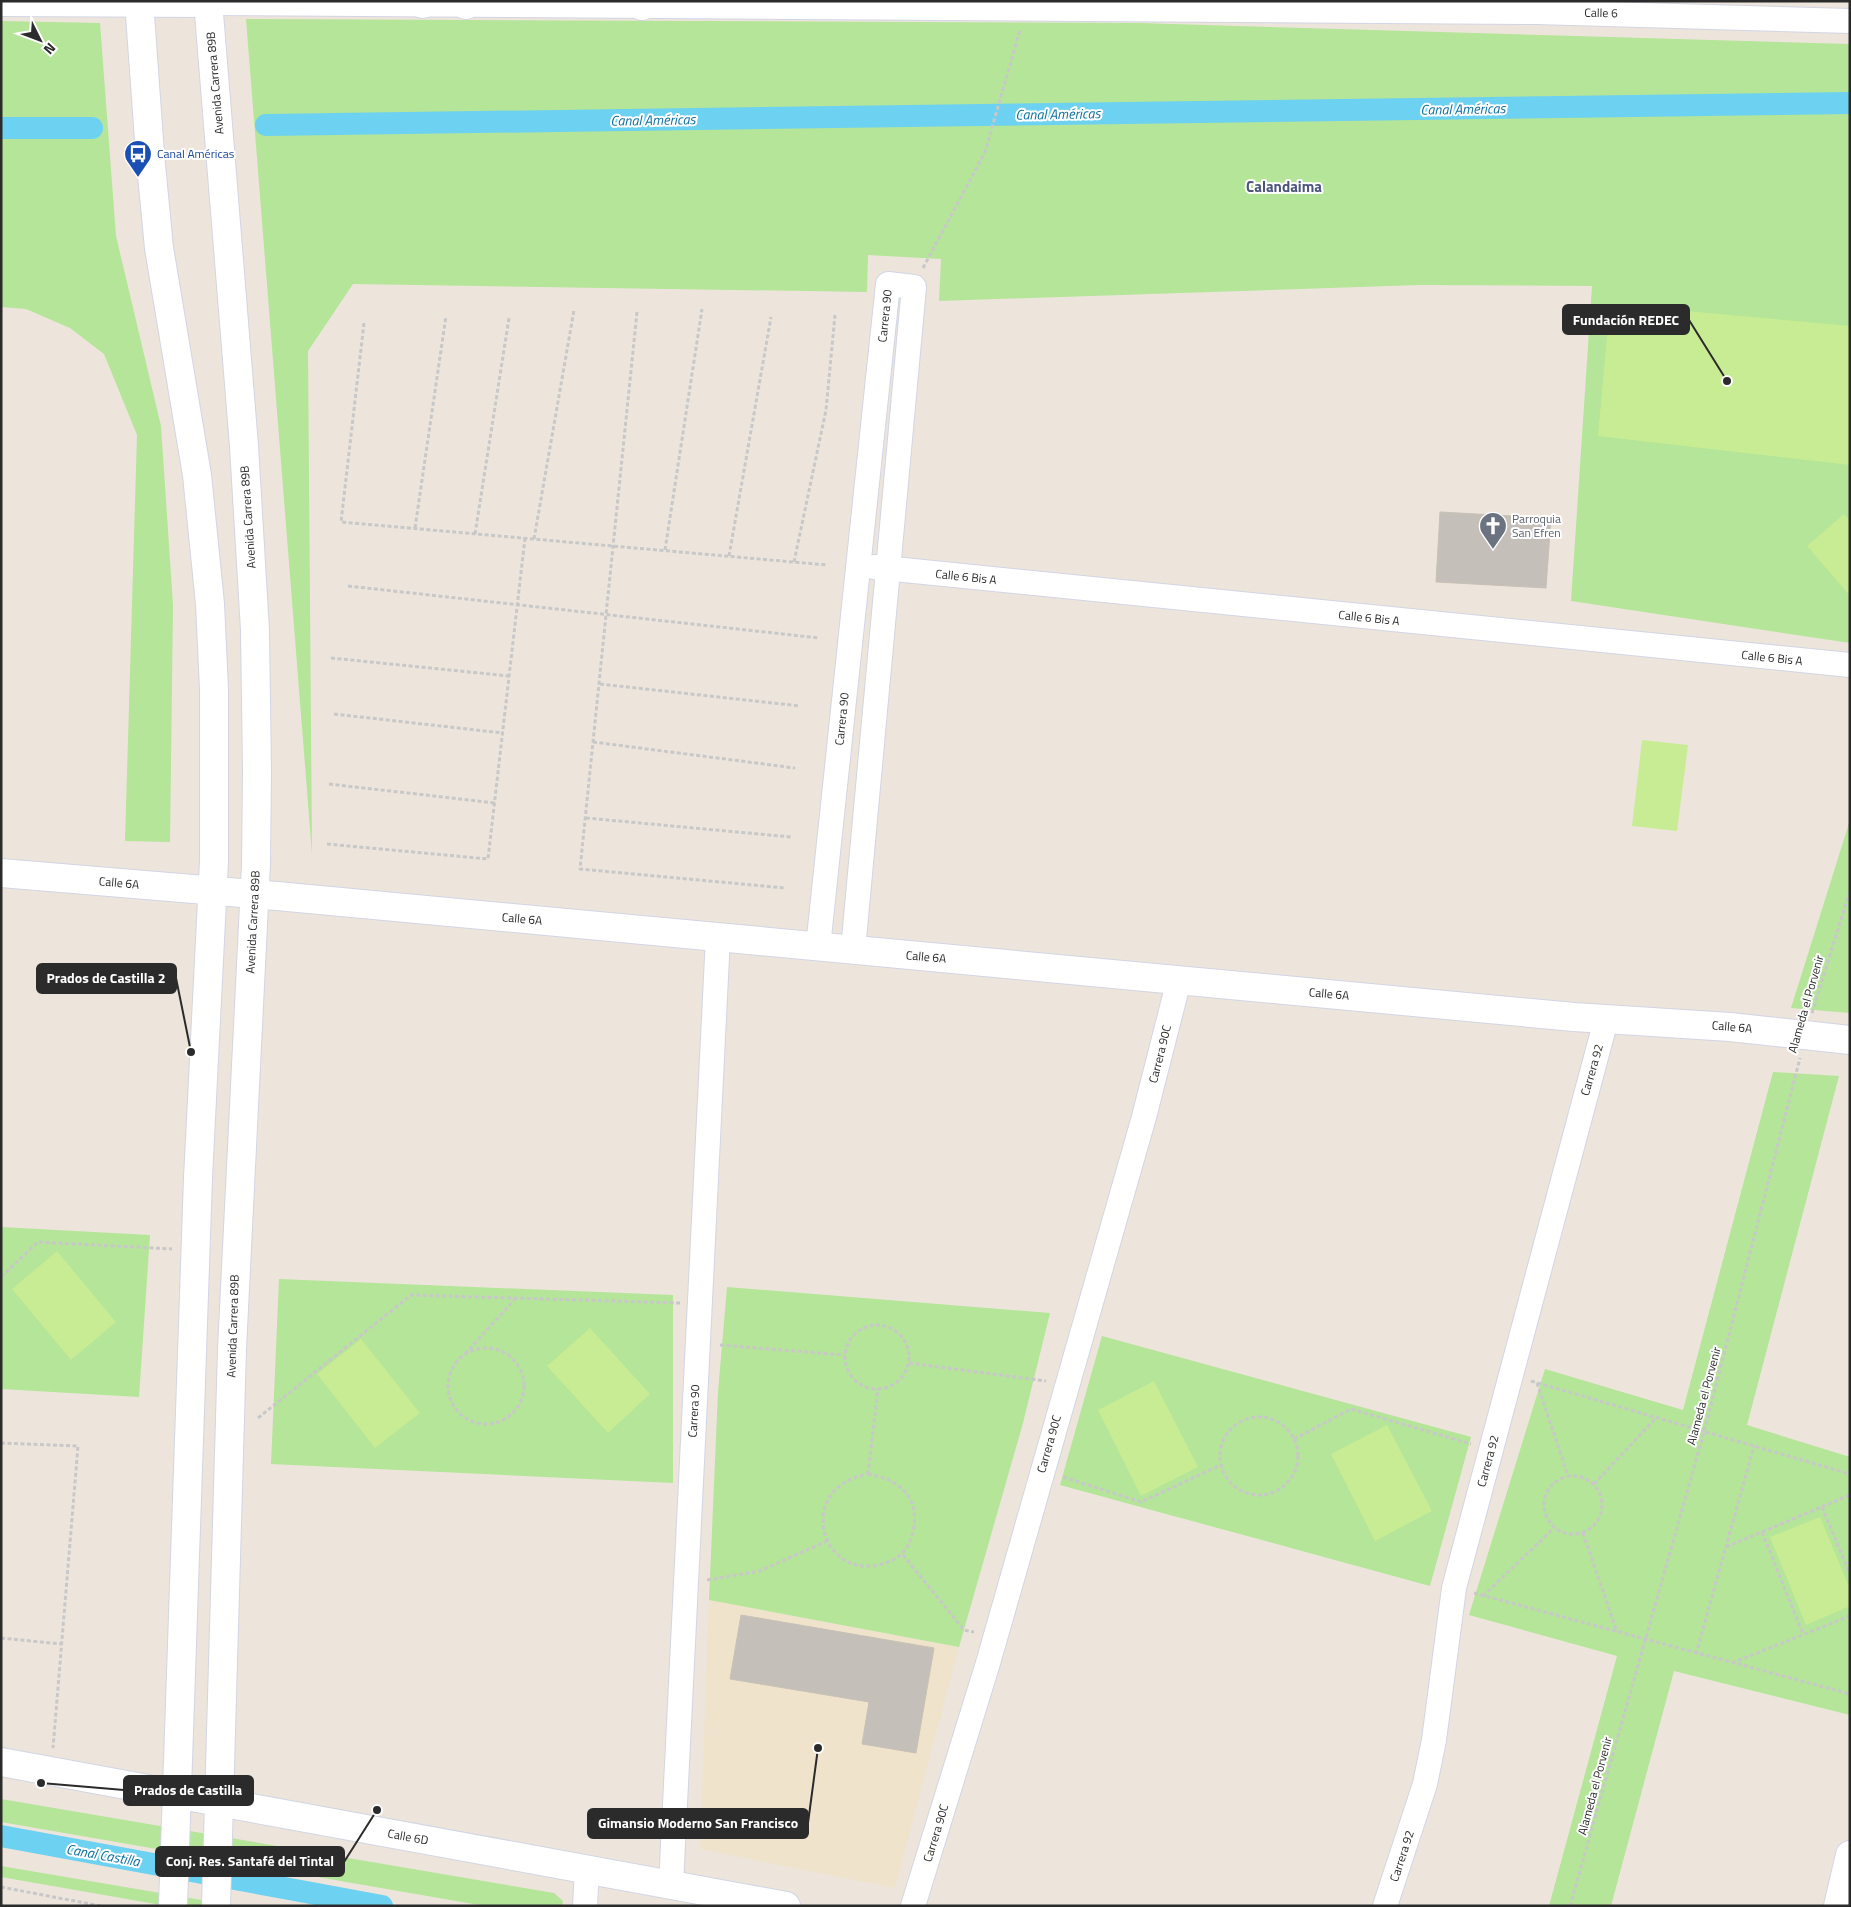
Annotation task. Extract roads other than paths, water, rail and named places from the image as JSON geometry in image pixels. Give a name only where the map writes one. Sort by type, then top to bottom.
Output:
[{"type":"main road","name":"Calle 6","points":[[1,2],[208,2]]},
{"type":"main road","points":[[151,2],[159,248],[197,475],[210,604],[215,755],[212,890],[198,1187],[173,1905]]},
{"type":"main road","name":"Avenida Carrera 89B","points":[[208,2],[244,446],[255,630],[257,772],[255,894],[232,1349],[216,1906]]},
{"type":"main road","name":"Calle 6A","points":[[1,873],[212,890],[1606,1020],[1730,1026],[1850,1040]]},
{"type":"main road","name":"Calle 6D","points":[[1,1762],[786,1906]]},
{"type":"main road","points":[[1838,1906],[1850,1855]]},
{"type":"street","name":"Calle 6","points":[[208,2],[939,4],[1026,8],[1538,6],[1850,21]]},
{"type":"street","name":"Carrera 90","points":[[818,947],[888,284],[914,287],[853,950]]},
{"type":"street","name":"Calle 6 Bis A","points":[[859,566],[1850,666]]},
{"type":"street","name":"Carrera 90","points":[[671,1885],[718,937]]},
{"type":"street","name":"Carrera 90C","points":[[913,1906],[995,1638],[1066,1384],[1144,1117],[1179,980]]},
{"type":"street","name":"Carrera 92","points":[[1386,1906],[1425,1784],[1434,1740],[1454,1588],[1606,1020]]},
{"type":"street","points":[[585,1906],[587,1869]]},
{"type":"waterway","name":"Canal Américas","points":[[266,125],[1850,103]]},
{"type":"waterway","name":"Canal Américas","points":[[1,128],[92,128]]},
{"type":"waterway","name":"Canal Castilla","points":[[1,1836],[382,1906]]},
{"type":"place","name":"Canal Américas","points":[[138,178]]},
{"type":"place","name":"Fundación REDEC","points":[[1727,381]]},
{"type":"place","name":"Parroquia San Efren","points":[[1493,550]]},
{"type":"place","name":"Prados de Castilla 2","points":[[191,1052]]},
{"type":"place","name":"Gimansio Moderno San Francisco","points":[[818,1748]]},
{"type":"place","name":"Prados de Castilla","points":[[41,1783]]},
{"type":"place","name":"Conj. Res. Santafé del Tintal","points":[[377,1810]]},
{"type":"district","name":"Calandaima","points":[[1284,187]]}]
